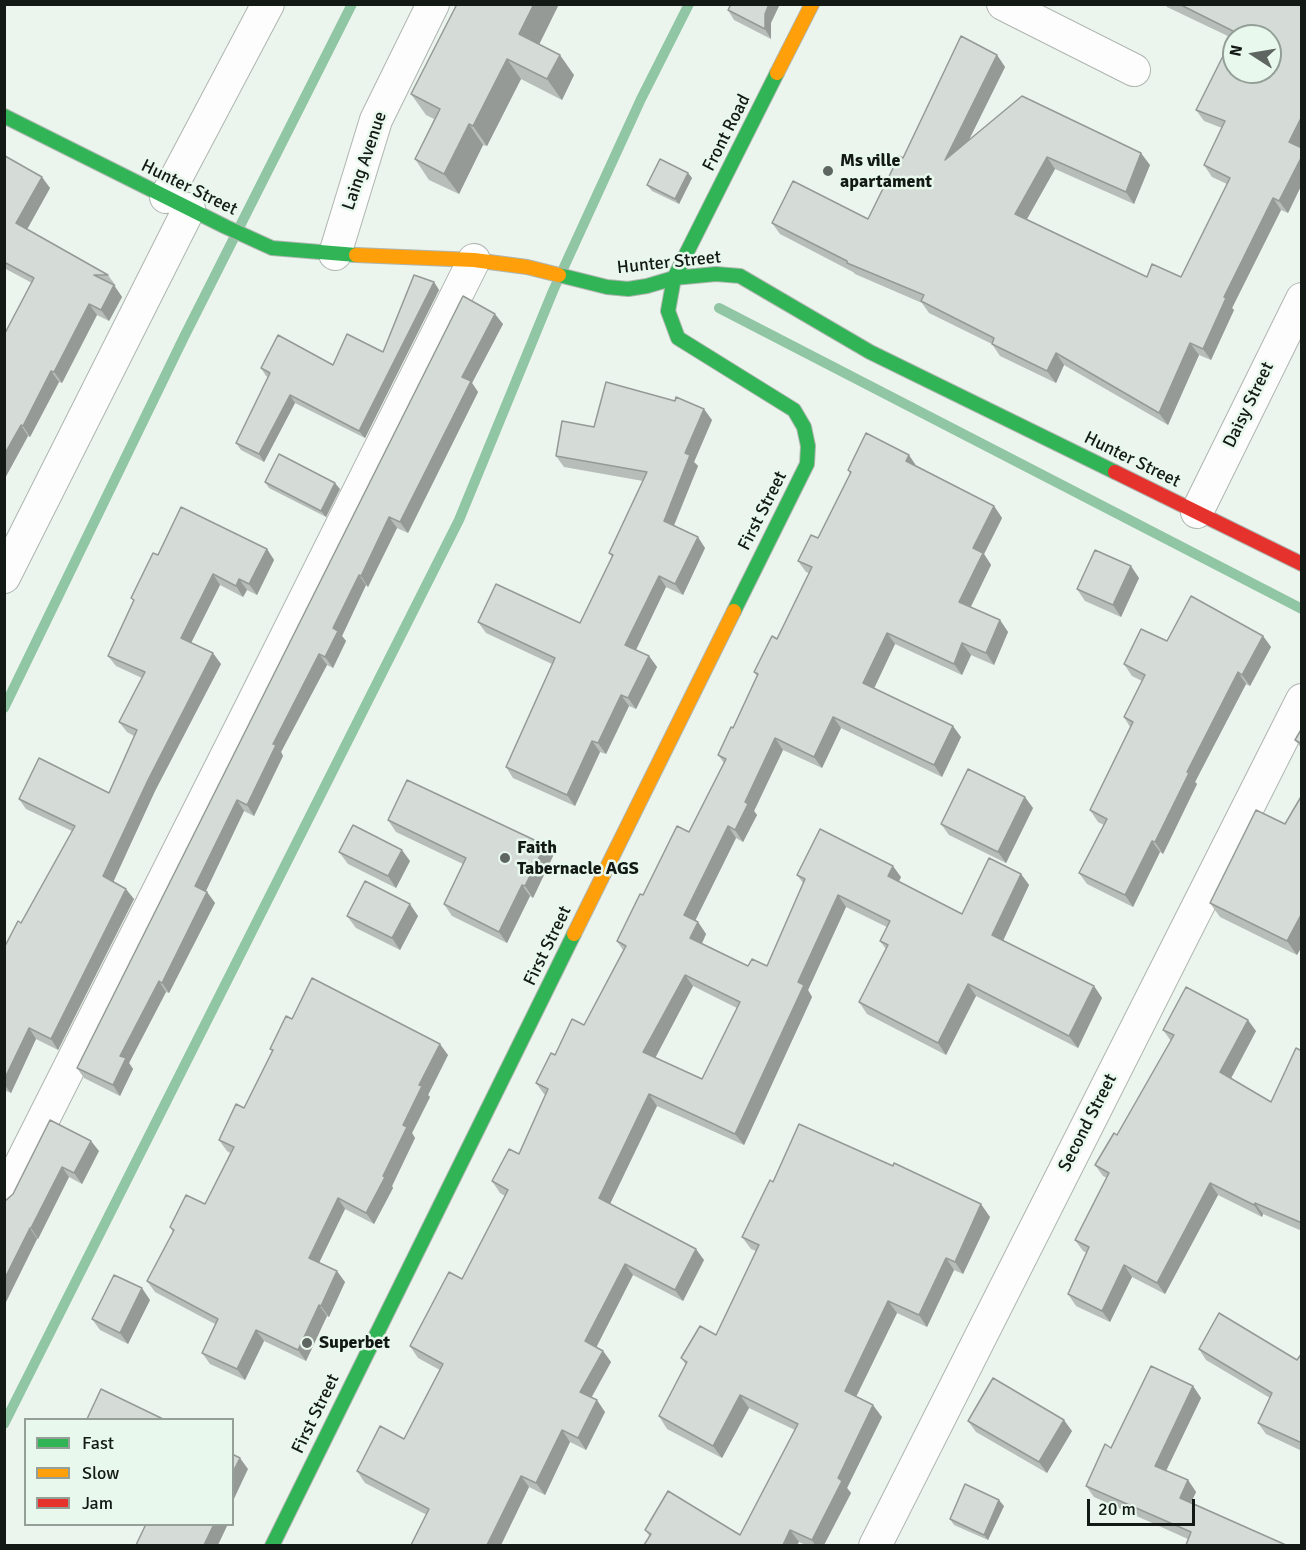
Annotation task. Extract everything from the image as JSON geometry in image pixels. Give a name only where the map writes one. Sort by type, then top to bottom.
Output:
[{"type":"street","points":[[4,577],[268,4]]},
{"type":"street","name":"Laing Avenue","points":[[335,254],[376,120],[433,4]]},
{"type":"street","name":"Front Road","points":[[674,278],[812,4]]},
{"type":"street","points":[[1003,4],[1134,70]]},
{"type":"street","name":"Hunter Street","points":[[4,116],[272,248],[335,254],[474,260],[527,267],[607,287],[628,289],[674,278],[716,274],[740,276],[870,352],[1302,564]]},
{"type":"street","points":[[4,1197],[474,260]]},
{"type":"street","name":"First Street","points":[[272,1545],[807,464],[808,446],[804,427],[794,410],[678,338],[669,311],[674,278]]},
{"type":"street","name":"Daisy Street","points":[[1197,512],[1302,299]]},
{"type":"street","name":"Second Street","points":[[875,1545],[1302,700]]},
{"type":"building","points":[[457,4],[534,4],[519,34],[560,55],[547,79],[507,59],[473,126],[469,124],[444,174],[415,159],[440,109],[411,94]]},
{"type":"building","points":[[731,4],[769,4],[765,14],[765,29],[728,10]]},
{"type":"building","points":[[1179,4],[1302,4],[1302,116],[1289,142],[1302,148],[1302,156],[1279,201],[1273,198],[1224,297],[1226,298],[1203,349],[1190,343],[1159,413],[1056,353],[1047,371],[992,344],[994,338],[921,301],[924,295],[847,263],[772,223],[793,181],[868,219],[899,156],[903,158],[961,36],[997,55],[945,160],[1022,96],[1141,153],[1126,192],[1047,157],[1015,214],[1147,277],[1152,264],[1181,277],[1230,178],[1204,165],[1225,121],[1196,110],[1222,58],[1222,84],[1282,84],[1282,24],[1222,26]]},
{"type":"building","points":[[5,156],[42,177],[16,223],[108,275],[94,275],[114,285],[101,310],[89,304],[54,372],[51,371],[23,426],[21,425],[4,455],[4,335],[34,278],[4,262]]},
{"type":"building","points":[[660,159],[688,173],[675,199],[647,185]]},
{"type":"building","points":[[414,275],[434,282],[359,431],[290,395],[259,454],[236,443],[270,373],[261,368],[278,335],[333,365],[347,334],[383,352]]},
{"type":"building","points":[[463,296],[495,314],[462,377],[471,381],[400,522],[389,517],[333,628],[338,631],[325,657],[319,654],[273,744],[276,745],[247,805],[237,800],[195,886],[207,892],[162,983],[159,981],[120,1056],[126,1058],[113,1085],[77,1068]]},
{"type":"building","points":[[606,382],[675,401],[676,397],[704,409],[685,453],[690,455],[664,521],[698,537],[675,584],[659,576],[625,645],[649,656],[628,698],[621,695],[598,743],[592,741],[567,795],[506,767],[555,658],[478,622],[496,584],[580,623],[613,555],[609,553],[647,472],[556,456],[562,421],[594,427]]},
{"type":"building","points":[[866,433],[909,455],[906,461],[994,506],[973,548],[983,553],[959,602],[1000,620],[986,653],[962,643],[954,664],[887,633],[863,683],[953,726],[934,765],[833,717],[814,757],[775,738],[745,802],[748,804],[735,830],[728,826],[684,915],[698,922],[690,938],[748,966],[752,959],[767,966],[805,879],[797,875],[820,829],[893,866],[888,876],[962,914],[989,858],[1021,874],[992,935],[1094,986],[1069,1036],[968,984],[938,1043],[859,1002],[888,945],[880,941],[890,921],[838,895],[798,982],[804,985],[735,1134],[649,1094],[599,1198],[696,1249],[675,1290],[625,1264],[585,1341],[603,1351],[580,1392],[597,1400],[578,1438],[562,1430],[536,1483],[521,1476],[487,1545],[411,1545],[429,1509],[357,1471],[380,1426],[404,1439],[443,1364],[410,1346],[449,1272],[462,1279],[508,1190],[492,1181],[509,1149],[519,1154],[548,1089],[536,1083],[551,1053],[555,1055],[572,1019],[584,1025],[626,946],[617,941],[640,894],[643,895],[677,826],[689,832],[726,759],[718,755],[758,674],[754,672],[772,636],[777,639],[812,567],[798,561],[811,535],[818,538],[851,472],[848,470]],"holes":[[[685,975],[740,1002],[702,1079],[643,1052]]]},
{"type":"building","points":[[279,454],[335,483],[321,511],[265,482]]},
{"type":"building","points":[[181,507],[267,549],[249,584],[239,579],[236,586],[213,574],[181,638],[213,653],[148,780],[103,876],[126,889],[51,1039],[29,1028],[4,1080],[4,948],[18,921],[21,923],[75,826],[19,799],[39,758],[109,793],[137,730],[119,722],[145,672],[108,656],[134,600],[131,598],[153,553],[158,555]]},
{"type":"building","points":[[1095,550],[1131,566],[1113,605],[1077,589]]},
{"type":"building","points":[[1191,596],[1263,636],[1242,675],[1238,672],[1187,772],[1189,773],[1155,842],[1152,841],[1125,895],[1079,873],[1107,819],[1090,810],[1133,722],[1124,717],[1145,675],[1124,664],[1141,629],[1167,641]]},
{"type":"building","points":[[1302,728],[1302,744],[1295,740]]},
{"type":"building","points":[[968,769],[1025,797],[998,852],[941,824]]},
{"type":"building","points":[[407,780],[545,845],[499,932],[444,904],[466,858],[388,820]]},
{"type":"building","points":[[1302,795],[1302,913],[1287,941],[1210,903],[1256,810],[1285,824]]},
{"type":"building","points":[[353,825],[402,850],[388,876],[339,852]]},
{"type":"building","points":[[365,881],[410,904],[392,938],[347,916]]},
{"type":"building","points":[[312,978],[440,1044],[419,1085],[422,1086],[403,1125],[407,1127],[366,1213],[338,1198],[309,1258],[337,1271],[298,1350],[256,1330],[237,1369],[202,1353],[218,1319],[147,1281],[174,1230],[170,1227],[186,1195],[205,1204],[234,1147],[219,1140],[236,1104],[244,1108],[273,1050],[270,1049],[286,1016],[292,1019]]},
{"type":"building","points":[[1186,987],[1248,1020],[1220,1072],[1271,1102],[1296,1048],[1302,1051],[1302,1223],[1255,1203],[1254,1205],[1210,1183],[1157,1283],[1124,1265],[1102,1311],[1068,1294],[1089,1247],[1075,1240],[1109,1173],[1095,1165],[1114,1133],[1117,1135],[1174,1035],[1163,1030]]},
{"type":"building","points":[[50,1120],[91,1141],[74,1173],[62,1167],[4,1280],[4,1202],[13,1194]]},
{"type":"building","points":[[799,1124],[893,1166],[894,1163],[981,1204],[955,1262],[946,1258],[919,1315],[888,1301],[845,1391],[873,1405],[838,1478],[842,1481],[812,1540],[790,1530],[783,1545],[644,1545],[651,1534],[645,1530],[668,1491],[740,1535],[798,1424],[740,1395],[713,1446],[659,1416],[687,1362],[681,1358],[700,1326],[716,1335],[759,1245],[742,1237],[770,1180],[773,1182]]},
{"type":"building","points":[[114,1275],[142,1288],[120,1333],[92,1319]]},
{"type":"building","points":[[1219,1313],[1297,1360],[1302,1353],[1302,1443],[1258,1423],[1272,1393],[1199,1349]]},
{"type":"building","points":[[1151,1366],[1193,1386],[1155,1466],[1188,1480],[1180,1498],[1286,1545],[1186,1545],[1191,1532],[1086,1486],[1105,1444],[1111,1448]]},
{"type":"building","points":[[993,1378],[1064,1420],[1039,1462],[968,1421]]},
{"type":"building","points":[[101,1389],[161,1418],[87,1418]]},
{"type":"building","points":[[234,1455],[240,1458],[234,1470]]},
{"type":"building","points":[[965,1484],[999,1500],[984,1535],[950,1519]]},
{"type":"building","points":[[145,1526],[213,1526],[204,1545],[136,1545]]},
{"type":"waterway","points":[[4,708],[184,337],[352,4]]},
{"type":"waterway","points":[[4,1424],[459,520],[553,291],[641,99],[689,4]]},
{"type":"waterway","points":[[719,308],[1302,609]]},
{"type":"traffic: fast","points":[[734,611],[807,464],[808,446],[804,427],[794,410],[678,338],[668,311],[674,278],[777,73]]},
{"type":"traffic: fast","points":[[4,116],[272,248],[356,255]]},
{"type":"traffic: fast","points":[[559,275],[607,287],[628,289],[674,278],[716,274],[740,276],[870,352],[1115,472]]},
{"type":"traffic: fast","points":[[272,1546],[574,934]]},
{"type":"traffic: slow","points":[[777,73],[812,4]]},
{"type":"traffic: slow","points":[[356,255],[474,260],[527,267],[559,275]]},
{"type":"traffic: slow","points":[[574,934],[734,611]]},
{"type":"traffic: jam","points":[[1115,472],[1302,564]]},
{"type":"place","name":"Ms ville apartament","points":[[828,171]]},
{"type":"place","name":"Faith Tabernacle AGS","points":[[505,858]]},
{"type":"place","name":"Superbet","points":[[307,1343]]}]
